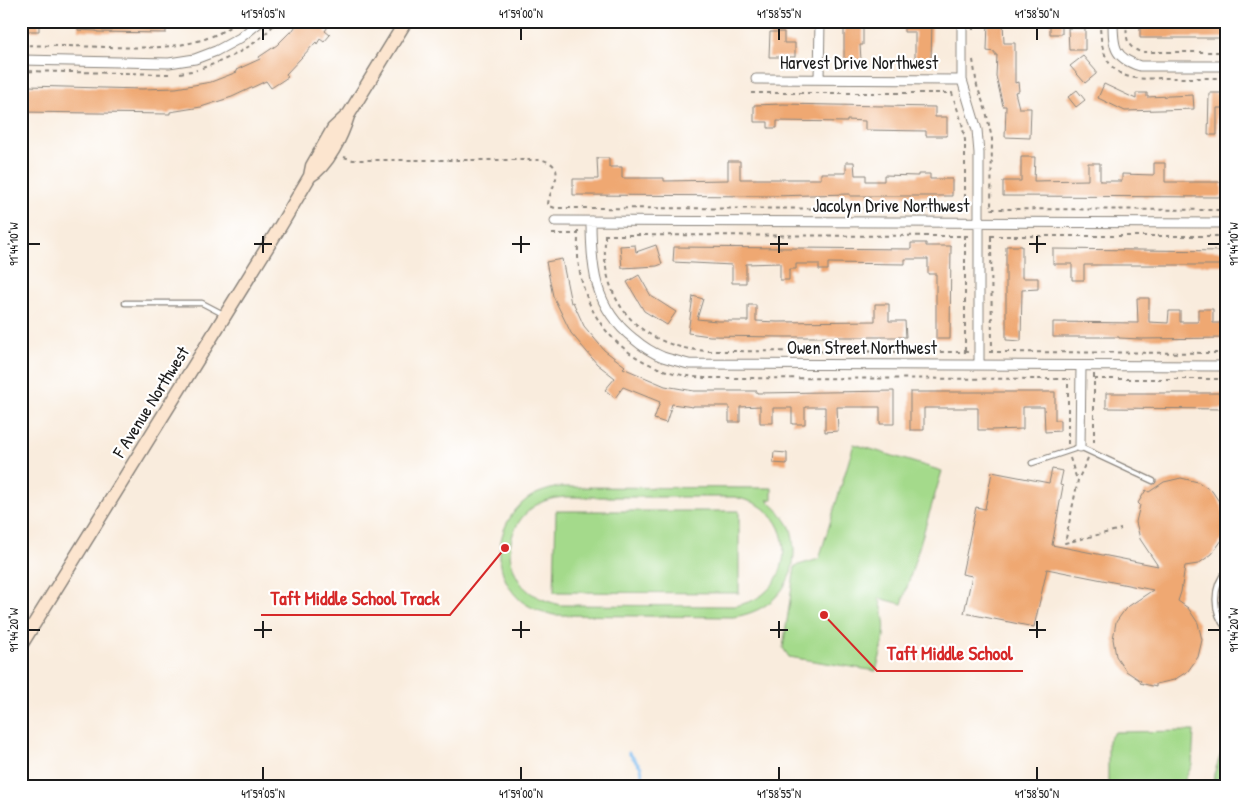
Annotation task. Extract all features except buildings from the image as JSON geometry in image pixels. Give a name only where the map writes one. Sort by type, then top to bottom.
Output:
[{"type":"main road","name":"F Avenue Northwest","points":[[21,645],[226,315],[310,176],[312,166],[333,129],[348,114],[406,21]]},
{"type":"street","points":[[21,60],[169,63],[194,59],[216,51],[240,38],[261,21]]},
{"type":"street","points":[[819,80],[820,21]]},
{"type":"street","points":[[962,21],[962,80],[977,130],[979,365]]},
{"type":"street","points":[[1113,21],[1113,38],[1118,53],[1126,62],[1140,66],[1227,66]]},
{"type":"street","name":"Harvest Drive Northwest","points":[[756,79],[962,80]]},
{"type":"street","name":"Jacolyn Drive Northwest","points":[[555,221],[1227,223]]},
{"type":"street","name":"Owen Street Northwest","points":[[590,221],[591,253],[595,278],[605,308],[621,329],[640,344],[662,357],[689,364],[1227,366]]},
{"type":"street","points":[[1080,447],[1081,366]]},
{"type":"lane","points":[[125,302],[202,302],[226,315]]},
{"type":"lane","points":[[1032,463],[1080,447],[1153,481]]},
{"type":"lane","points":[[1227,570],[1216,590],[1216,611],[1227,629]]},
{"type":"path","points":[[21,45],[162,48],[198,42],[214,36],[238,21]]},
{"type":"path","points":[[1127,21],[1126,36],[1129,45],[1134,50],[1141,52],[1227,52]]},
{"type":"path","points":[[751,93],[952,94],[964,131],[965,211]]},
{"type":"path","points":[[338,154],[353,160],[543,160],[551,162],[556,170],[556,180],[548,204],[555,208],[965,211],[969,209]]},
{"type":"path","points":[[991,209],[1227,210]]},
{"type":"path","points":[[965,232],[965,358]]},
{"type":"path","points":[[991,232],[992,352]]},
{"type":"path","points":[[552,234],[584,234]]},
{"type":"path","points":[[599,234],[969,236]]},
{"type":"path","points":[[605,235],[607,275],[622,308],[633,321],[650,335],[680,348],[711,351],[971,352]]},
{"type":"path","points":[[987,236],[1227,236]]},
{"type":"path","points":[[986,352],[1227,353]]},
{"type":"path","points":[[1094,372],[1094,445],[1078,480],[1064,542],[1121,529]]},
{"type":"path","points":[[1087,379],[1227,379]]},
{"type":"green space","points":[[854,444],[942,471],[902,604],[879,598],[885,626],[876,671],[789,657],[783,648],[795,566],[819,559]]},
{"type":"green space","points":[[558,487],[772,488],[772,499],[767,500],[777,509],[792,532],[794,549],[790,575],[785,586],[768,603],[758,610],[733,617],[554,615],[540,611],[519,599],[510,588],[500,562],[500,548],[508,522],[516,510],[526,500],[541,492]],"holes":[[[735,497],[763,508],[779,528],[783,540],[784,552],[778,576],[762,595],[745,603],[734,606],[560,605],[541,599],[523,586],[512,564],[510,546],[519,522],[538,504],[554,498]]]},
{"type":"green space","points":[[556,511],[739,511],[739,593],[554,592]]},
{"type":"green space","points":[[1194,731],[1192,765],[1182,786],[1108,786],[1108,740],[1115,732]]},
{"type":"green space","points":[[1227,736],[1227,786],[1213,786],[1214,774]]},
{"type":"waterway","points":[[629,753],[641,767],[644,786]]},
{"type":"place","name":"Taft Middle School Track","points":[[505,548]]},
{"type":"place","name":"Taft Middle School","points":[[824,615]]}]
